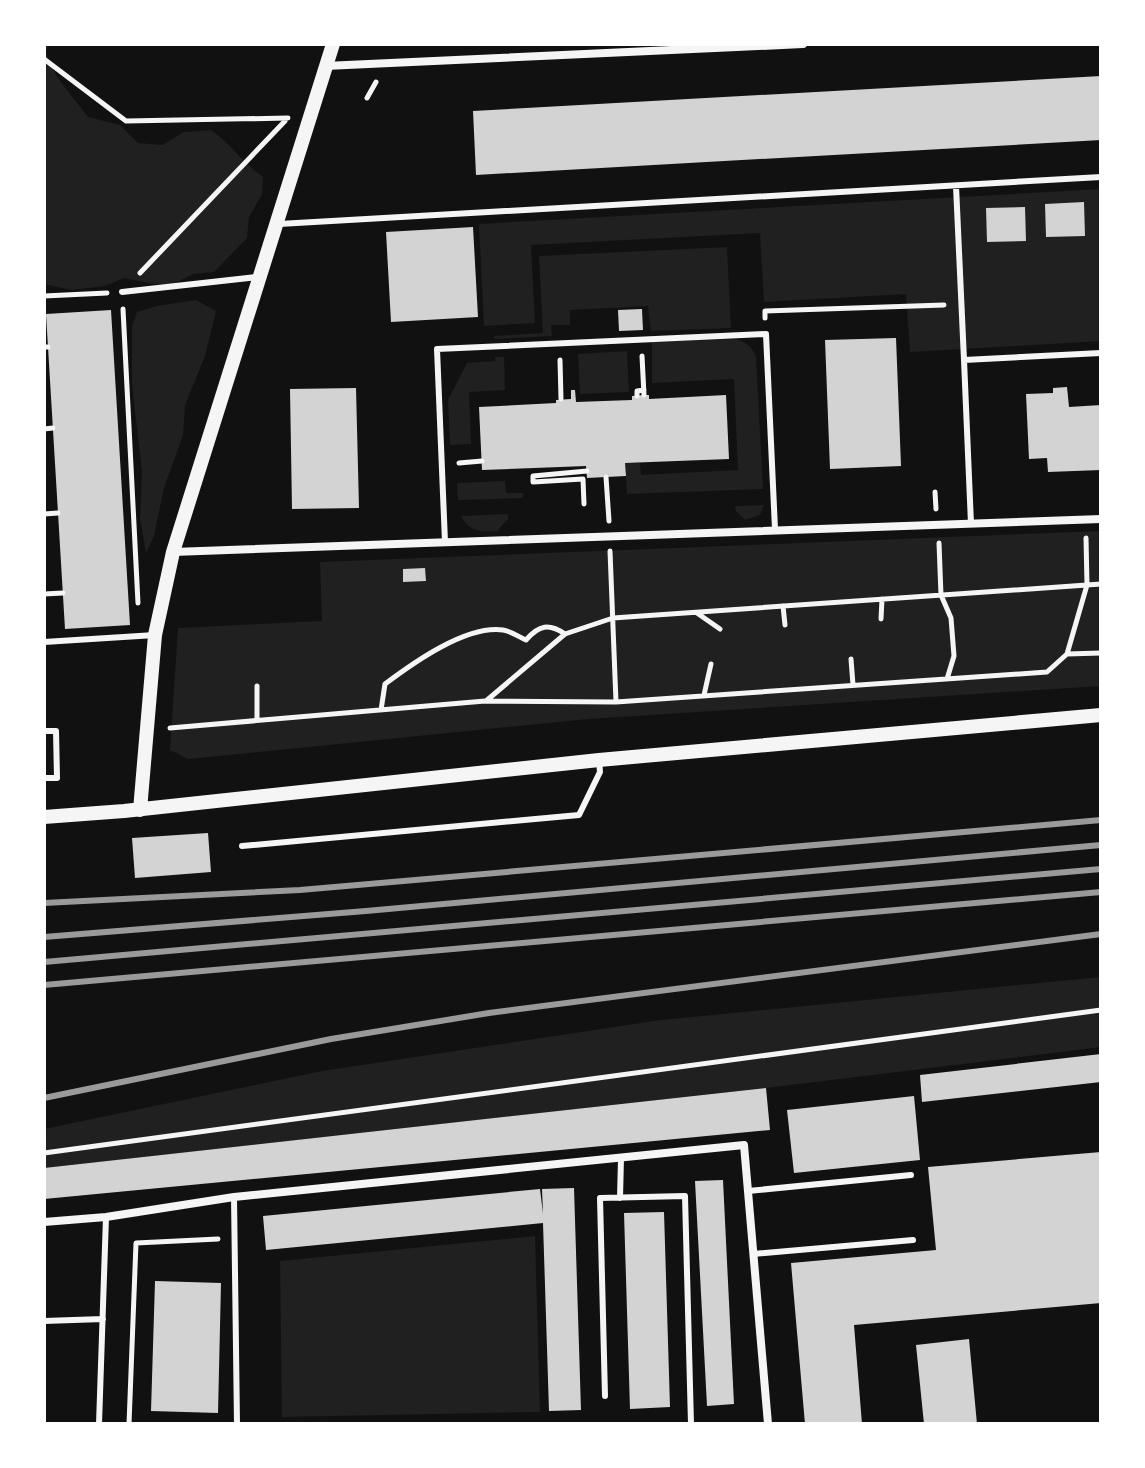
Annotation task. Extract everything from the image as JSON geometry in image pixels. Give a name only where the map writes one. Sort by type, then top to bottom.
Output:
[{"type":"street","points":[[140,810],[147,635],[333,44]]},
{"type":"street","points":[[325,66],[803,44]]},
{"type":"street","points":[[173,552],[1101,519]]},
{"type":"street","points":[[44,817],[140,810],[599,760],[1101,715]]},
{"type":"street","points":[[44,1222],[106,1217],[234,1197],[744,1145],[768,1424]]},
{"type":"lane","points":[[275,224],[1101,177]]},
{"type":"lane","points":[[956,186],[971,524]]},
{"type":"lane","points":[[122,292],[258,277]]},
{"type":"lane","points":[[445,542],[437,349],[766,334],[775,529]]},
{"type":"lane","points":[[964,360],[1101,353]]},
{"type":"lane","points":[[44,642],[147,635]]},
{"type":"lane","points":[[44,731],[56,731],[57,778],[44,778]]},
{"type":"lane","points":[[242,846],[579,815],[600,772],[599,760]]},
{"type":"lane","points":[[620,1198],[621,1158]]},
{"type":"lane","points":[[748,1191],[911,1175]]},
{"type":"lane","points":[[605,1396],[600,1198],[685,1196],[691,1424]]},
{"type":"lane","points":[[234,1197],[237,1424]]},
{"type":"lane","points":[[99,1424],[106,1217]]},
{"type":"lane","points":[[753,1254],[913,1240]]},
{"type":"lane","points":[[44,1321],[103,1319]]},
{"type":"path","points":[[44,59],[126,121],[309,115]]},
{"type":"path","points":[[44,296],[122,292],[289,118]]},
{"type":"path","points":[[122,292],[147,635]]},
{"type":"path","points":[[766,334],[765,311],[961,304]]},
{"type":"path","points":[[642,340],[642,394]]},
{"type":"path","points":[[559,344],[563,398]]},
{"type":"path","points":[[44,429],[53,428]]},
{"type":"path","points":[[465,462],[482,461]]},
{"type":"path","points":[[584,504],[583,479],[533,482],[533,476],[587,471]]},
{"type":"path","points":[[606,477],[616,702]]},
{"type":"path","points":[[935,492],[941,595],[951,618],[954,656],[947,679]]},
{"type":"path","points":[[44,514],[58,513]]},
{"type":"path","points":[[170,728],[485,701],[616,702],[1047,672],[1067,654],[1087,585],[1085,519]]},
{"type":"path","points":[[485,701],[565,634],[613,618],[1101,584]]},
{"type":"path","points":[[44,594],[63,593]]},
{"type":"path","points":[[881,619],[882,599]]},
{"type":"path","points":[[783,606],[785,625]]},
{"type":"path","points":[[696,612],[720,629]]},
{"type":"path","points":[[381,710],[385,684],[406,668],[460,638],[480,631],[504,630],[526,640],[544,627],[554,626],[565,634]]},
{"type":"path","points":[[1067,654],[1101,653]]},
{"type":"path","points":[[851,659],[853,685]]},
{"type":"path","points":[[704,695],[711,664]]},
{"type":"path","points":[[257,686],[257,719]]},
{"type":"path","points":[[44,1153],[1101,1010]]},
{"type":"path","points":[[129,1424],[136,1243],[226,1238]]},
{"type":"shaded area","points":[[44,44],[48,44],[46,53],[57,77],[88,117],[120,125],[138,143],[162,145],[184,132],[211,130],[263,177],[262,194],[249,217],[247,238],[214,272],[193,274],[174,284],[153,284],[124,278],[105,286],[72,290],[44,284]]},
{"type":"shaded area","points":[[1101,189],[1101,341],[910,352],[906,294],[764,302],[760,233],[531,245],[535,323],[484,326],[479,224]]},
{"type":"shaded area","points":[[727,247],[731,328],[651,331],[648,306],[570,310],[570,325],[551,325],[552,336],[494,339],[494,336],[543,333],[539,256]]},
{"type":"shaded area","points":[[196,300],[216,311],[205,356],[185,405],[183,435],[164,488],[154,536],[146,553],[140,518],[142,472],[132,384],[132,326],[137,312]]},
{"type":"shaded area","points":[[731,339],[747,344],[756,357],[763,489],[627,494],[625,463],[640,463],[641,475],[738,470],[734,379],[652,383],[652,342]]},
{"type":"shaded area","points":[[627,351],[629,392],[580,394],[578,354]]},
{"type":"shaded area","points":[[495,357],[504,357],[505,390],[469,392],[471,444],[450,445],[448,400],[467,363],[495,361]]},
{"type":"shaded area","points":[[505,481],[506,493],[523,493],[523,498],[458,500],[457,483]]},
{"type":"shaded area","points":[[764,505],[760,515],[745,520],[735,506]]},
{"type":"shaded area","points":[[508,514],[508,519],[497,531],[472,528],[461,516]]},
{"type":"shaded area","points":[[1101,531],[1101,686],[588,719],[188,759],[170,750],[178,628],[322,621],[320,562]]},
{"type":"shaded area","points":[[1101,977],[1101,1047],[766,1088],[44,1168],[44,1129],[322,1071],[661,1020]]},
{"type":"shaded area","points":[[535,1236],[540,1412],[282,1417],[280,1261]]},
{"type":"building","points":[[1101,76],[1101,140],[476,175],[473,111]]},
{"type":"building","points":[[1084,202],[1085,236],[1046,237],[1045,204]]},
{"type":"building","points":[[1025,207],[1026,241],[987,242],[986,208]]},
{"type":"building","points":[[473,227],[478,317],[391,322],[386,232]]},
{"type":"building","points":[[642,309],[643,330],[619,331],[618,310]]},
{"type":"building","points":[[111,310],[130,625],[65,629],[46,314]]},
{"type":"building","points":[[896,338],[901,466],[830,469],[825,340]]},
{"type":"building","points":[[1067,387],[1069,407],[1101,405],[1101,470],[1048,472],[1047,458],[1029,459],[1026,394],[1053,393],[1053,388]]},
{"type":"building","points":[[356,388],[359,508],[292,509],[290,389]]},
{"type":"building","points":[[571,390],[575,390],[576,402],[632,400],[632,396],[644,395],[649,395],[649,399],[726,395],[729,459],[625,463],[626,476],[587,478],[586,466],[482,470],[479,407],[556,403],[556,400],[571,399]]},
{"type":"building","points":[[425,568],[426,581],[403,582],[403,569]]},
{"type":"building","points":[[208,833],[211,872],[135,878],[132,838]]},
{"type":"building","points":[[1101,1054],[1101,1082],[922,1102],[920,1075]]},
{"type":"building","points":[[766,1088],[770,1130],[44,1199],[44,1168]]},
{"type":"building","points":[[914,1096],[920,1160],[794,1173],[787,1110]]},
{"type":"building","points":[[1101,1152],[1101,1303],[854,1325],[862,1424],[805,1424],[791,1263],[936,1250],[928,1167]]},
{"type":"building","points":[[723,1180],[734,1404],[707,1406],[695,1181]]},
{"type":"building","points":[[574,1188],[581,1410],[549,1411],[543,1223],[266,1250],[263,1216],[540,1189],[543,1214],[542,1189]]},
{"type":"building","points":[[664,1212],[670,1407],[630,1409],[624,1213]]},
{"type":"building","points":[[155,1281],[221,1283],[218,1413],[151,1411]]},
{"type":"building","points":[[969,1339],[977,1424],[924,1424],[916,1345]]},
{"type":"railway","points":[[44,903],[300,890],[1101,820]]},
{"type":"railway","points":[[44,937],[1101,845]]},
{"type":"railway","points":[[44,962],[1101,869]]},
{"type":"railway","points":[[44,985],[1101,892]]},
{"type":"railway","points":[[44,1098],[331,1039],[489,1013],[1101,934]]}]
